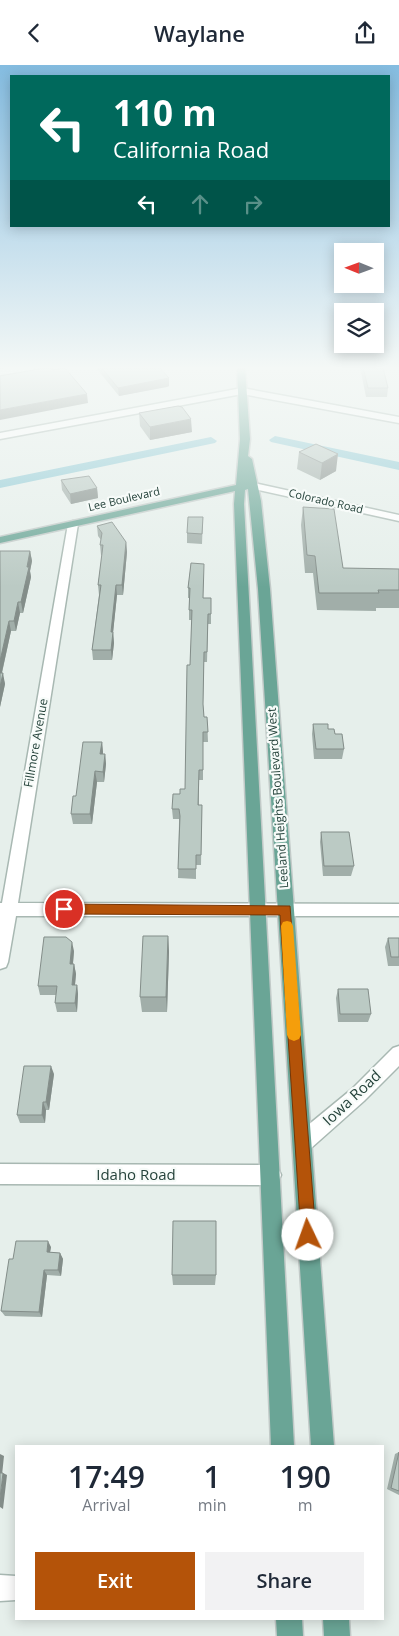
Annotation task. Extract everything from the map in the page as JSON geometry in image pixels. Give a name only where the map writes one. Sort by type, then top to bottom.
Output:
[{"type":"main road","name":"Leeland Heights Boulevard West","points":[[245,440],[257,909],[283,1445]]},
{"type":"main road","name":"Leeland Heights Boulevard West","points":[[247,487],[264,589],[295,1055],[304,1142],[323,1445]]},
{"type":"main road","name":"Lee Boulevard","points":[[0,540],[247,487]]},
{"type":"main road","points":[[289,1620],[290,1636]]},
{"type":"main road","points":[[336,1620],[337,1636]]},
{"type":"street","name":"Colorado Road","points":[[247,487],[399,518]]},
{"type":"street","name":"Fillmore Avenue","points":[[0,962],[4,909],[73,524]]},
{"type":"street","points":[[4,909],[399,910]]},
{"type":"street","name":"Iowa Road","points":[[304,1142],[358,1095],[399,1054]]},
{"type":"street","name":"Idaho Road","points":[[0,1174],[271,1175]]},
{"type":"street","points":[[0,1588],[15,1588]]},
{"type":"building","points":[[316,444],[338,454],[322,463],[299,452]]},
{"type":"building","points":[[89,476],[97,488],[70,494],[61,480]]},
{"type":"building","points":[[303,507],[334,509],[343,568],[399,569],[399,590],[378,590],[379,593],[319,593],[315,556],[307,555]]},
{"type":"building","points":[[188,517],[203,517],[202,534],[187,533]]},
{"type":"building","points":[[112,522],[126,542],[122,585],[116,585],[111,650],[92,650],[101,585],[98,585],[103,545],[100,545],[102,533],[97,526]]},
{"type":"building","points":[[0,551],[30,551],[27,567],[29,567],[21,602],[18,602],[14,621],[9,621],[0,661]]},
{"type":"building","points":[[191,563],[204,564],[203,598],[211,598],[211,614],[208,614],[207,652],[204,652],[203,704],[204,717],[207,717],[208,732],[203,732],[203,770],[199,770],[198,805],[202,805],[201,855],[196,855],[196,869],[178,869],[180,816],[179,809],[172,809],[173,794],[180,794],[180,789],[185,789],[187,665],[190,665],[192,610],[189,610],[190,588],[188,588]]},
{"type":"building","points":[[0,673],[3,673],[0,687]]},
{"type":"building","points":[[313,724],[328,724],[328,729],[334,729],[335,734],[342,734],[344,749],[316,749]]},
{"type":"building","points":[[83,742],[102,742],[100,754],[105,754],[103,772],[95,771],[90,814],[71,814],[73,796],[76,796]]},
{"type":"building","points":[[321,832],[349,832],[354,866],[324,866]]},
{"type":"building","points":[[143,936],[168,936],[166,997],[140,997]]},
{"type":"building","points":[[44,937],[66,937],[72,942],[70,964],[74,964],[72,985],[77,985],[75,1003],[55,1003],[57,986],[38,986]]},
{"type":"building","points":[[388,938],[399,938],[399,957],[391,957]]},
{"type":"building","points":[[338,989],[368,989],[371,1014],[340,1014]]},
{"type":"building","points":[[24,1066],[51,1066],[46,1102],[43,1102],[42,1115],[17,1115]]},
{"type":"building","points":[[173,1221],[216,1221],[216,1275],[172,1275]]},
{"type":"building","points":[[16,1241],[48,1241],[47,1252],[60,1253],[58,1270],[44,1270],[39,1312],[1,1311],[9,1259],[13,1259]]},
{"type":"building","points":[[399,1452],[399,1491],[391,1488]]},
{"type":"building","points":[[0,1473],[3,1473],[0,1498]]},
{"type":"waterway","points":[[276,440],[399,466]]},
{"type":"waterway","points":[[0,484],[211,441]]},
{"type":"slow traffic","points":[[287,926],[294,1035]]},
{"type":"route","points":[[64,909],[286,910],[295,1055],[304,1142],[308,1235]]}]
